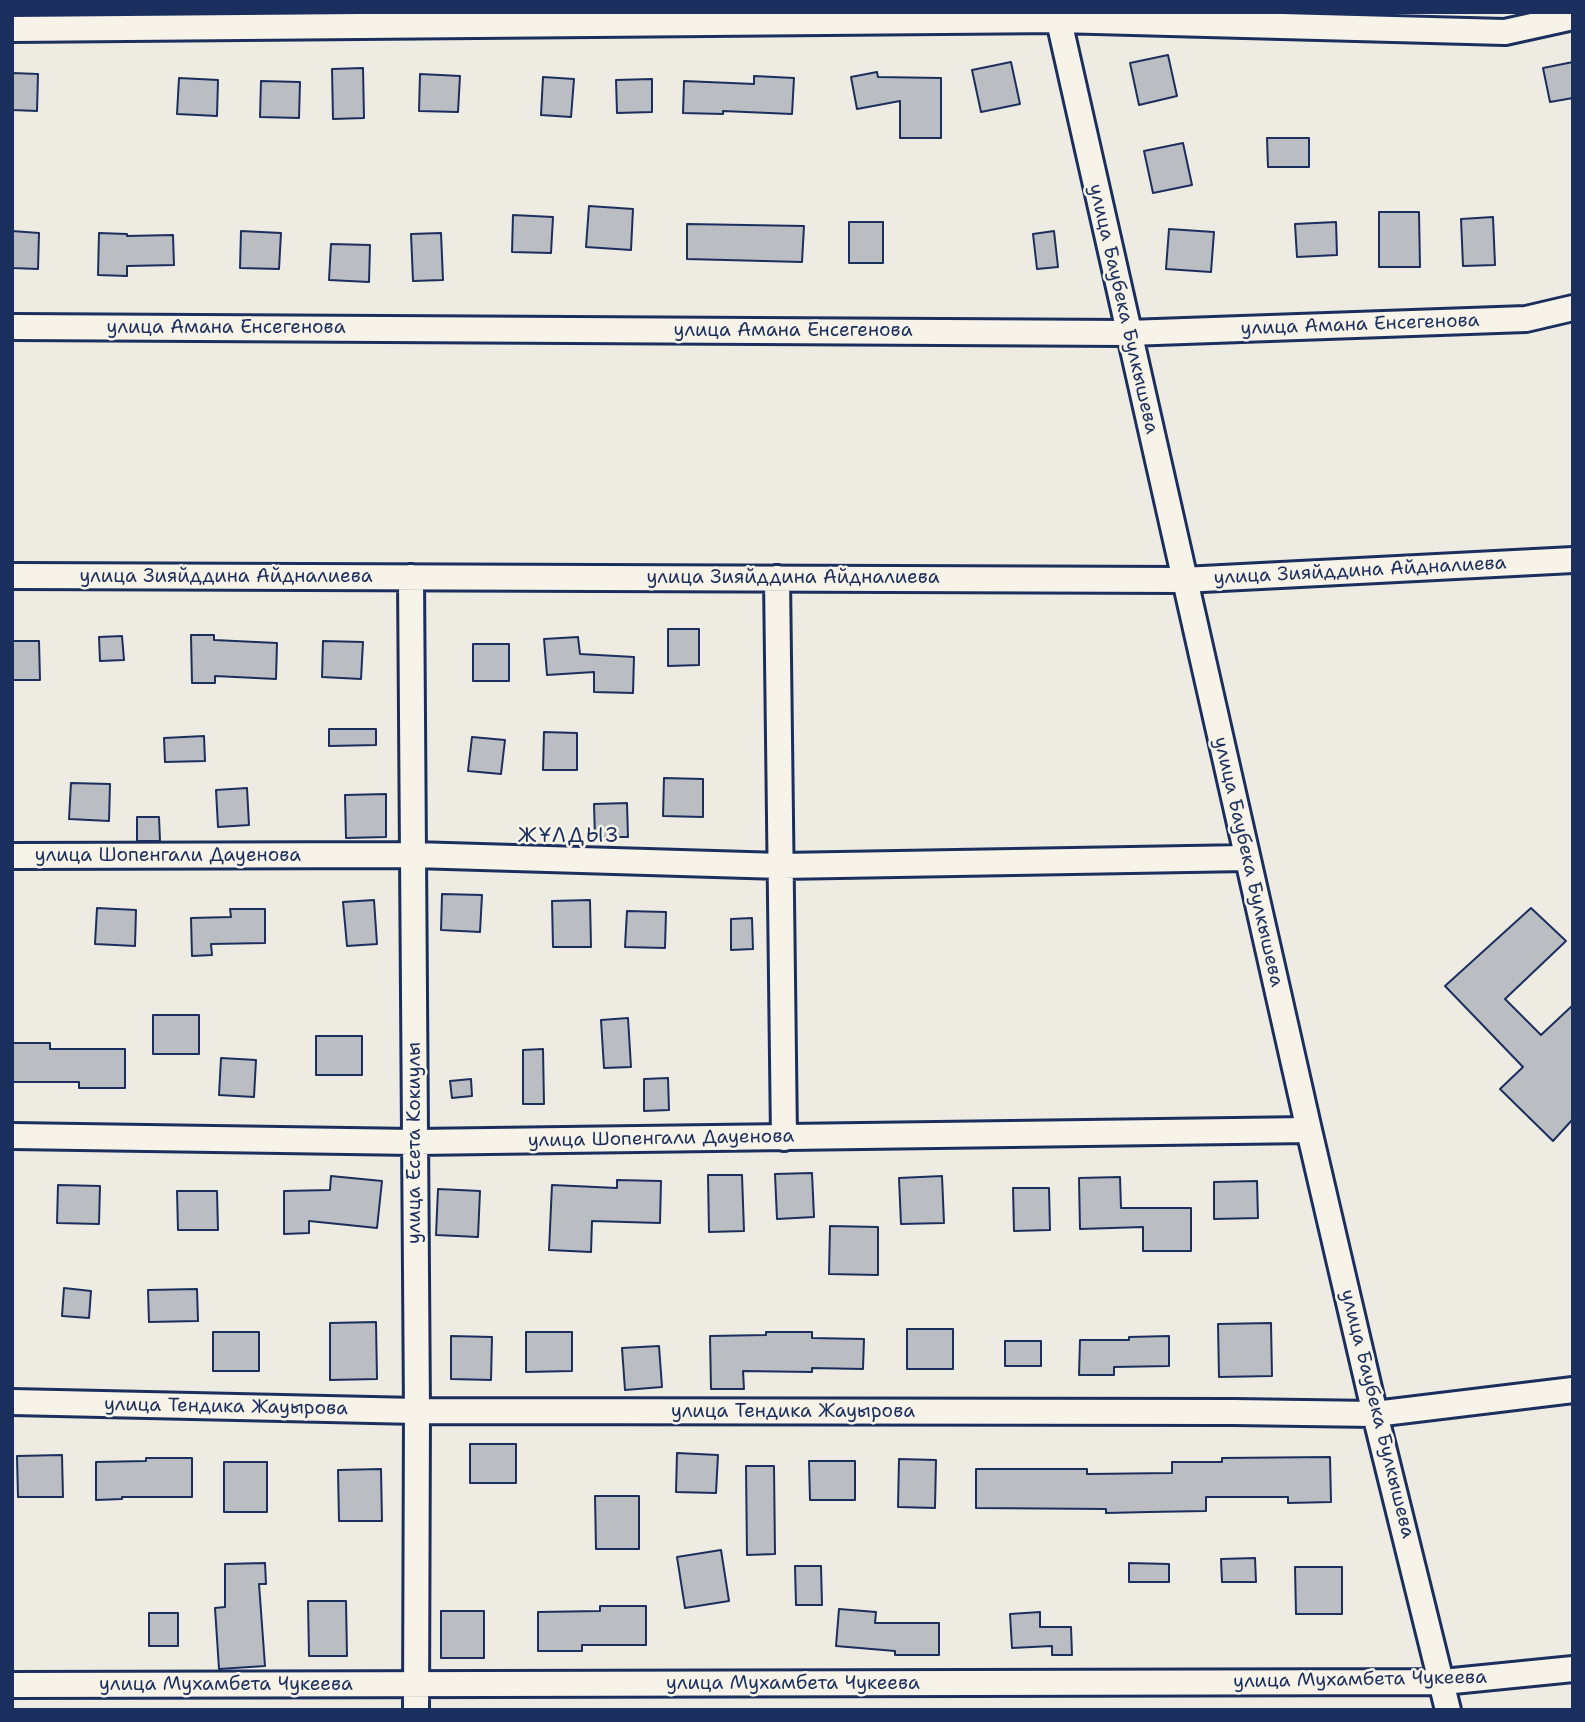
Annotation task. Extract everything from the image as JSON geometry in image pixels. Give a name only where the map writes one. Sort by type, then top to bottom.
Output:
[{"type":"street","points":[[12,29],[1057,16],[1505,32],[1573,17]]},
{"type":"street","name":"улица Баубека Булкышева","points":[[1057,16],[1247,858],[1376,1414],[1448,1710]]},
{"type":"street","name":"улица Амана Енсегенова","points":[[12,327],[1128,333],[1526,319],[1573,308]]},
{"type":"street","name":"улица Зияйддина Айдналиева","points":[[12,576],[1183,580],[1573,561]]},
{"type":"street","name":"улица Есета Кокиулы","points":[[411,577],[417,1411],[416,1710]]},
{"type":"street","points":[[778,578],[784,1138]]},
{"type":"street","name":"улица Шопенгали Дауенова","points":[[12,856],[414,855],[781,866],[1247,858]]},
{"type":"street","name":"улица Шопенгали Дауенова","points":[[12,1136],[415,1142],[1310,1130]]},
{"type":"street","name":"улица Тендика Жауырова","points":[[12,1402],[417,1411],[1376,1414],[1573,1390]]},
{"type":"street","name":"улица Мухамбета Чукеева","points":[[12,1685],[1443,1682],[1573,1669]]},
{"type":"building","points":[[1168,55],[1177,96],[1139,105],[1130,63]]},
{"type":"building","points":[[1011,62],[1020,104],[981,112],[972,70]]},
{"type":"building","points":[[1573,62],[1573,98],[1550,102],[1543,68]]},
{"type":"building","points":[[363,68],[364,118],[333,119],[332,69]]},
{"type":"building","points":[[877,72],[878,77],[941,78],[941,138],[900,138],[900,101],[857,109],[851,77]]},
{"type":"building","points":[[12,73],[38,74],[37,111],[12,110]]},
{"type":"building","points":[[420,74],[460,76],[458,112],[419,111]]},
{"type":"building","points":[[754,76],[794,78],[792,114],[723,111],[723,114],[683,113],[684,81],[754,84]]},
{"type":"building","points":[[543,77],[574,79],[571,117],[541,115]]},
{"type":"building","points":[[179,78],[218,80],[217,116],[177,114]]},
{"type":"building","points":[[652,79],[652,112],[617,113],[616,80]]},
{"type":"building","points":[[261,81],[300,82],[299,118],[260,117]]},
{"type":"building","points":[[1267,138],[1309,138],[1309,167],[1268,167]]},
{"type":"building","points":[[1183,143],[1192,185],[1153,193],[1144,151]]},
{"type":"building","points":[[589,206],[633,209],[631,250],[586,247]]},
{"type":"building","points":[[1379,212],[1419,212],[1420,267],[1379,267]]},
{"type":"building","points":[[513,215],[553,217],[551,253],[512,252]]},
{"type":"building","points":[[1493,217],[1495,265],[1463,266],[1461,219]]},
{"type":"building","points":[[849,222],[883,222],[883,263],[849,263]]},
{"type":"building","points":[[1336,222],[1337,255],[1297,257],[1295,224]]},
{"type":"building","points":[[687,224],[804,226],[802,262],[687,259]]},
{"type":"building","points":[[1169,229],[1214,232],[1211,272],[1166,269]]},
{"type":"building","points":[[12,231],[39,233],[38,269],[12,268]]},
{"type":"building","points":[[241,231],[281,233],[279,269],[240,268]]},
{"type":"building","points":[[1054,231],[1058,267],[1037,269],[1033,234]]},
{"type":"building","points":[[99,233],[127,236],[173,235],[174,265],[127,266],[127,276],[98,275]]},
{"type":"building","points":[[441,233],[443,280],[413,281],[411,234]]},
{"type":"building","points":[[331,244],[370,245],[369,282],[329,280]]},
{"type":"building","points":[[668,629],[699,629],[699,665],[668,666]]},
{"type":"building","points":[[191,635],[214,635],[214,640],[277,643],[276,679],[215,676],[215,683],[192,683]]},
{"type":"building","points":[[122,636],[124,660],[100,661],[99,637]]},
{"type":"building","points":[[578,637],[580,654],[634,657],[633,693],[594,692],[594,672],[547,675],[544,639]]},
{"type":"building","points":[[12,641],[39,641],[40,680],[12,680]]},
{"type":"building","points":[[323,641],[363,642],[361,679],[322,677]]},
{"type":"building","points":[[473,644],[509,644],[509,681],[473,681]]},
{"type":"building","points":[[329,729],[376,729],[376,745],[329,746]]},
{"type":"building","points":[[544,732],[577,733],[577,770],[543,770]]},
{"type":"building","points":[[204,736],[205,761],[165,762],[164,738]]},
{"type":"building","points":[[472,737],[505,740],[501,774],[468,771]]},
{"type":"building","points":[[664,778],[703,779],[703,817],[663,816]]},
{"type":"building","points":[[71,783],[110,784],[109,821],[69,819]]},
{"type":"building","points":[[247,788],[249,825],[218,827],[216,790]]},
{"type":"building","points":[[386,794],[386,837],[346,838],[345,795]]},
{"type":"building","points":[[627,803],[628,837],[595,837],[594,804]]},
{"type":"building","points":[[137,817],[159,817],[160,841],[137,841]]},
{"type":"building","points":[[442,894],[482,895],[480,932],[441,930]]},
{"type":"building","points":[[374,900],[377,944],[347,946],[343,902]]},
{"type":"building","points":[[590,900],[591,947],[553,947],[552,901]]},
{"type":"building","points":[[97,908],[136,910],[135,946],[95,944]]},
{"type":"building","points":[[1531,908],[1566,941],[1505,999],[1541,1035],[1573,1005],[1573,1119],[1553,1141],[1500,1089],[1523,1067],[1445,986]]},
{"type":"building","points":[[230,909],[265,909],[265,943],[211,944],[212,955],[192,956],[191,918],[231,917]]},
{"type":"building","points":[[627,911],[666,912],[665,948],[625,947]]},
{"type":"building","points":[[752,918],[753,949],[731,950],[731,919]]},
{"type":"building","points":[[153,1015],[199,1015],[199,1054],[153,1054]]},
{"type":"building","points":[[628,1018],[631,1067],[604,1068],[601,1020]]},
{"type":"building","points":[[316,1036],[362,1036],[362,1075],[316,1075]]},
{"type":"building","points":[[12,1043],[50,1043],[50,1049],[125,1049],[125,1088],[79,1088],[79,1082],[12,1082]]},
{"type":"building","points":[[543,1049],[544,1104],[523,1104],[523,1050]]},
{"type":"building","points":[[221,1058],[256,1060],[254,1097],[219,1095]]},
{"type":"building","points":[[668,1078],[669,1110],[644,1111],[644,1079]]},
{"type":"building","points":[[471,1079],[472,1096],[452,1098],[450,1081]]},
{"type":"building","points":[[812,1173],[814,1217],[777,1219],[775,1174]]},
{"type":"building","points":[[708,1175],[742,1175],[744,1231],[709,1232]]},
{"type":"building","points":[[331,1176],[382,1181],[377,1228],[309,1221],[309,1233],[284,1234],[284,1191],[330,1190]]},
{"type":"building","points":[[942,1176],[944,1223],[901,1224],[899,1178]]},
{"type":"building","points":[[1120,1177],[1121,1208],[1191,1208],[1191,1251],[1143,1251],[1143,1227],[1080,1229],[1079,1178]]},
{"type":"building","points":[[617,1180],[661,1181],[660,1223],[592,1221],[591,1252],[549,1250],[552,1185],[617,1188]]},
{"type":"building","points":[[1257,1181],[1258,1218],[1214,1219],[1214,1182]]},
{"type":"building","points":[[58,1185],[100,1186],[99,1224],[57,1223]]},
{"type":"building","points":[[1013,1188],[1049,1188],[1050,1230],[1014,1231]]},
{"type":"building","points":[[438,1189],[480,1191],[478,1237],[436,1235]]},
{"type":"building","points":[[177,1191],[217,1191],[218,1230],[178,1230]]},
{"type":"building","points":[[830,1226],[878,1227],[878,1275],[829,1274]]},
{"type":"building","points":[[64,1288],[91,1291],[89,1318],[62,1316]]},
{"type":"building","points":[[197,1289],[198,1321],[149,1322],[148,1290]]},
{"type":"building","points":[[376,1322],[377,1379],[330,1380],[330,1323]]},
{"type":"building","points":[[1271,1323],[1272,1376],[1219,1377],[1218,1324]]},
{"type":"building","points":[[907,1329],[953,1329],[953,1369],[907,1369]]},
{"type":"building","points":[[213,1332],[259,1332],[259,1371],[213,1371]]},
{"type":"building","points":[[526,1332],[572,1332],[572,1371],[526,1372]]},
{"type":"building","points":[[766,1332],[812,1332],[812,1338],[864,1339],[863,1369],[812,1368],[812,1372],[743,1371],[744,1389],[711,1389],[710,1336],[766,1335]]},
{"type":"building","points":[[451,1336],[492,1337],[491,1380],[451,1379]]},
{"type":"building","points":[[1169,1336],[1169,1366],[1114,1367],[1114,1375],[1079,1375],[1080,1340],[1129,1340],[1129,1337]]},
{"type":"building","points":[[1005,1341],[1041,1341],[1041,1366],[1005,1366]]},
{"type":"building","points":[[659,1346],[662,1387],[625,1390],[622,1348]]},
{"type":"building","points":[[470,1444],[516,1444],[516,1483],[470,1483]]},
{"type":"building","points":[[677,1453],[718,1455],[716,1493],[676,1492]]},
{"type":"building","points":[[62,1455],[63,1497],[18,1497],[17,1456]]},
{"type":"building","points":[[1330,1457],[1331,1502],[1288,1503],[1288,1497],[1206,1497],[1206,1511],[1106,1513],[1106,1509],[976,1508],[976,1469],[1087,1469],[1087,1474],[1172,1473],[1172,1462],[1222,1462],[1222,1458]]},
{"type":"building","points":[[146,1458],[192,1458],[192,1497],[122,1497],[96,1500],[96,1462],[146,1461]]},
{"type":"building","points":[[899,1459],[936,1460],[935,1508],[898,1507]]},
{"type":"building","points":[[809,1461],[855,1461],[855,1500],[810,1500]]},
{"type":"building","points":[[224,1462],[267,1462],[267,1512],[224,1512]]},
{"type":"building","points":[[746,1466],[774,1466],[775,1554],[747,1555]]},
{"type":"building","points":[[381,1469],[382,1521],[339,1521],[338,1470]]},
{"type":"building","points":[[595,1496],[639,1496],[639,1549],[596,1549]]},
{"type":"building","points":[[721,1550],[729,1601],[685,1608],[677,1557]]},
{"type":"building","points":[[1255,1558],[1256,1582],[1222,1582],[1221,1559]]},
{"type":"building","points":[[265,1563],[266,1584],[259,1584],[265,1666],[219,1669],[215,1608],[225,1607],[225,1564]]},
{"type":"building","points":[[1129,1563],[1169,1564],[1169,1582],[1129,1582]]},
{"type":"building","points":[[795,1566],[821,1566],[822,1605],[796,1605]]},
{"type":"building","points":[[1295,1567],[1342,1567],[1342,1614],[1296,1614]]},
{"type":"building","points":[[308,1601],[346,1601],[347,1656],[309,1656]]},
{"type":"building","points":[[600,1606],[646,1606],[646,1645],[582,1645],[582,1651],[538,1651],[538,1612],[600,1611]]},
{"type":"building","points":[[839,1609],[876,1612],[875,1623],[939,1623],[939,1655],[895,1655],[895,1651],[836,1646]]},
{"type":"building","points":[[441,1611],[484,1611],[484,1658],[441,1658]]},
{"type":"building","points":[[1040,1612],[1040,1627],[1071,1627],[1072,1655],[1052,1655],[1052,1646],[1012,1648],[1010,1614]]},
{"type":"building","points":[[149,1613],[178,1613],[178,1646],[149,1646]]},
{"type":"district","name":"ЖҰЛДЫЗ","points":[[569,837]]}]
